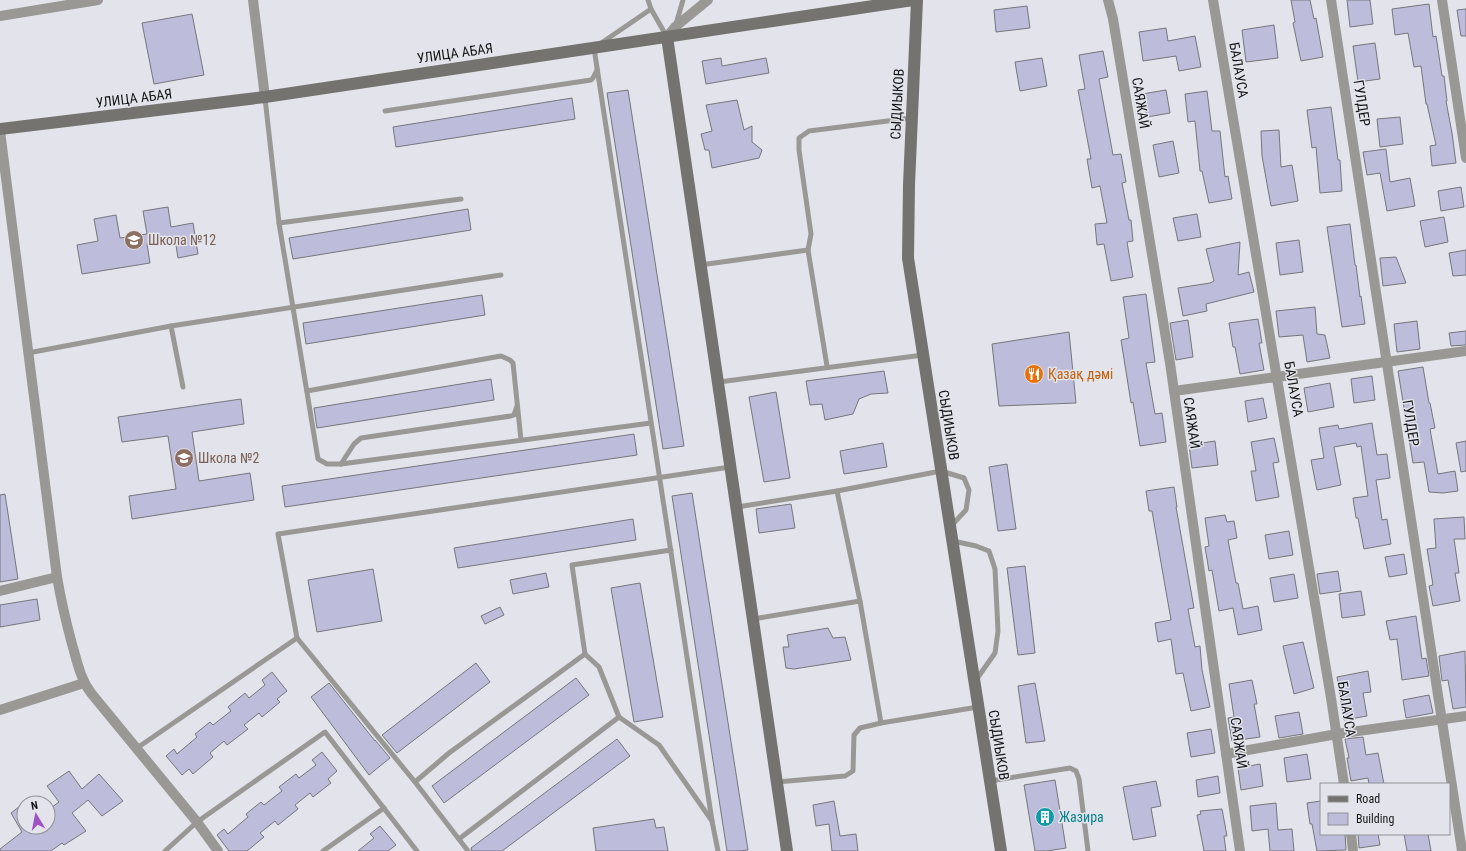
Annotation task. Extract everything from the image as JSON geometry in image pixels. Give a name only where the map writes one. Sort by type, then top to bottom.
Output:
[{"type":"street","points":[[0,16],[98,0]]},
{"type":"street","points":[[253,0],[265,97]]},
{"type":"street","points":[[708,0],[675,27],[667,37],[787,851]]},
{"type":"street","name":"УЛИЦА АБАЯ","points":[[0,130],[265,97],[913,0]]},
{"type":"street","name":"СЫДИЫКОВ","points":[[917,0],[911,118],[908,258],[1001,851]]},
{"type":"street","name":"САЯЖАЙ","points":[[1108,0],[1113,19],[1174,391],[1240,851]]},
{"type":"street","name":"БАЛАУСА","points":[[1213,0],[1337,734],[1344,783]]},
{"type":"street","name":"ГУЛДЕР","points":[[1331,0],[1462,851]]},
{"type":"street","points":[[1442,0],[1466,158]]},
{"type":"street","points":[[0,130],[27,353],[57,577],[65,617],[79,670],[84,683],[197,822],[218,851]]},
{"type":"street","points":[[1174,391],[1466,351]]},
{"type":"street","points":[[0,591],[57,577]]},
{"type":"street","points":[[0,710],[84,683]]},
{"type":"street","points":[[1226,754],[1337,734],[1466,716]]},
{"type":"street","points":[[1351,835],[1354,851]]},
{"type":"lane","points":[[648,0],[667,37]]},
{"type":"lane","points":[[675,27],[683,0]]},
{"type":"lane","points":[[651,8],[594,48],[712,821],[718,851]]},
{"type":"lane","points":[[385,111],[591,80],[594,78],[597,69]]},
{"type":"lane","points":[[265,97],[279,223],[318,459],[327,464],[341,464],[651,423]]},
{"type":"lane","points":[[827,366],[808,250],[811,234],[799,150],[799,138],[809,131],[911,118]]},
{"type":"lane","points":[[279,223],[461,199]]},
{"type":"lane","points":[[700,265],[808,250]]},
{"type":"lane","points":[[27,353],[171,326],[500,275]]},
{"type":"lane","points":[[171,326],[183,387]]},
{"type":"lane","points":[[718,382],[827,366],[923,355]]},
{"type":"lane","points":[[307,391],[501,356],[513,363],[521,440]]},
{"type":"lane","points":[[341,464],[354,444],[361,438],[511,416],[514,415],[518,406]]},
{"type":"lane","points":[[468,851],[415,782],[297,638],[278,534],[730,467]]},
{"type":"lane","points":[[736,507],[837,491],[941,471],[964,478],[969,490],[966,510],[950,527]]},
{"type":"lane","points":[[837,491],[860,601],[881,723]]},
{"type":"lane","points":[[952,541],[988,550],[995,569],[998,632],[995,653],[974,683]]},
{"type":"lane","points":[[671,550],[572,565],[585,654],[599,667],[619,717],[659,745],[712,821]]},
{"type":"lane","points":[[753,619],[860,601]]},
{"type":"lane","points":[[137,748],[297,638]]},
{"type":"lane","points":[[415,782],[449,753],[585,654]]},
{"type":"lane","points":[[777,782],[845,776],[853,770],[854,735],[860,728],[881,723],[978,707]]},
{"type":"lane","points":[[459,840],[619,717]]},
{"type":"lane","points":[[165,851],[197,822],[325,732],[417,851]]},
{"type":"lane","points":[[990,781],[1070,768],[1076,771],[1079,779],[1088,851]]},
{"type":"lane","points":[[323,851],[384,808]]},
{"type":"building","points":[[1291,0],[1310,0],[1314,19],[1316,18],[1323,57],[1301,61],[1293,23],[1295,22]]},
{"type":"building","points":[[1347,0],[1370,0],[1373,24],[1350,27]]},
{"type":"building","points":[[1429,4],[1433,37],[1436,36],[1442,76],[1444,76],[1446,101],[1456,163],[1432,166],[1430,146],[1436,145],[1426,104],[1421,66],[1414,67],[1408,33],[1395,35],[1392,9]]},
{"type":"building","points":[[1027,6],[1030,28],[996,32],[994,10]]},
{"type":"building","points":[[1466,9],[1466,36],[1461,36],[1457,10]]},
{"type":"building","points":[[192,14],[204,75],[154,84],[142,23]]},
{"type":"building","points":[[1274,25],[1278,58],[1246,62],[1242,30]]},
{"type":"building","points":[[1166,28],[1168,41],[1195,36],[1201,67],[1179,71],[1176,56],[1143,61],[1139,32]]},
{"type":"building","points":[[1375,43],[1380,79],[1358,82],[1353,46]]},
{"type":"building","points":[[1103,51],[1108,77],[1099,79],[1113,155],[1121,154],[1126,182],[1122,183],[1129,220],[1131,220],[1133,241],[1127,242],[1133,277],[1111,281],[1104,244],[1097,245],[1095,224],[1107,223],[1100,186],[1092,188],[1087,159],[1091,159],[1078,90],[1085,89],[1079,55]]},
{"type":"building","points":[[721,58],[722,66],[766,58],[769,73],[706,84],[702,61]]},
{"type":"building","points":[[1042,58],[1047,86],[1020,91],[1015,62]]},
{"type":"building","points":[[628,90],[684,446],[663,449],[607,93]]},
{"type":"building","points":[[1166,90],[1170,113],[1147,117],[1142,94]]},
{"type":"building","points":[[1207,91],[1212,131],[1220,131],[1225,177],[1228,176],[1232,199],[1209,203],[1202,171],[1200,171],[1195,121],[1188,122],[1185,94]]},
{"type":"building","points":[[572,98],[575,119],[396,147],[393,127]]},
{"type":"building","points":[[737,100],[744,130],[752,126],[752,142],[762,150],[759,158],[712,168],[709,150],[705,150],[701,134],[712,131],[706,105]]},
{"type":"building","points":[[1331,107],[1338,160],[1340,160],[1342,191],[1320,193],[1316,147],[1312,148],[1307,110]]},
{"type":"building","points":[[1400,117],[1403,144],[1380,147],[1377,119]]},
{"type":"building","points":[[1279,130],[1281,167],[1292,165],[1298,201],[1271,206],[1262,156],[1261,131]]},
{"type":"building","points":[[1173,141],[1179,173],[1159,177],[1153,145]]},
{"type":"building","points":[[1386,149],[1390,182],[1410,178],[1415,206],[1387,211],[1380,173],[1367,175],[1363,152]]},
{"type":"building","points":[[1461,187],[1464,207],[1441,211],[1438,191]]},
{"type":"building","name":"Школа №12","points":[[168,207],[171,227],[193,223],[198,254],[178,258],[175,239],[147,244],[150,263],[82,274],[77,245],[98,241],[94,219],[116,215],[120,238],[147,234],[143,211]]},
{"type":"building","points":[[468,209],[471,230],[293,259],[289,238]]},
{"type":"building","points":[[1197,214],[1201,237],[1178,241],[1173,218]]},
{"type":"building","points":[[1444,217],[1448,242],[1425,247],[1420,221]]},
{"type":"building","points":[[1350,224],[1365,324],[1342,327],[1327,227]]},
{"type":"building","points":[[1299,240],[1303,272],[1280,275],[1276,243]]},
{"type":"building","points":[[1240,242],[1238,275],[1249,272],[1254,292],[1206,304],[1207,311],[1183,316],[1178,288],[1214,281],[1206,249]]},
{"type":"building","points":[[1466,250],[1466,275],[1453,276],[1449,253]]},
{"type":"building","points":[[1396,257],[1406,283],[1383,286],[1380,258]]},
{"type":"building","points":[[1146,294],[1155,362],[1146,363],[1155,414],[1162,413],[1166,442],[1140,446],[1133,402],[1131,403],[1121,340],[1129,338],[1123,297]]},
{"type":"building","points":[[482,295],[485,315],[306,344],[303,323]]},
{"type":"building","points":[[1315,307],[1317,334],[1325,335],[1330,358],[1307,362],[1303,335],[1279,337],[1276,311]]},
{"type":"building","points":[[1258,319],[1262,343],[1259,343],[1264,370],[1240,374],[1229,323]]},
{"type":"building","points":[[1188,320],[1193,357],[1176,360],[1170,323]]},
{"type":"building","points":[[1417,321],[1420,349],[1397,352],[1394,324]]},
{"type":"building","points":[[1466,331],[1466,345],[1451,346],[1449,333]]},
{"type":"building","name":"Қазақ дәмі","points":[[1069,332],[1076,403],[999,406],[992,344]]},
{"type":"building","points":[[1423,367],[1435,428],[1430,429],[1438,474],[1455,471],[1458,491],[1443,493],[1429,492],[1424,462],[1413,463],[1398,371]]},
{"type":"building","points":[[884,371],[888,393],[871,394],[859,399],[853,414],[825,420],[822,404],[810,405],[806,381]]},
{"type":"building","points":[[1372,376],[1375,400],[1354,403],[1351,379]]},
{"type":"building","points":[[491,379],[494,400],[317,428],[314,408]]},
{"type":"building","points":[[1330,383],[1334,407],[1308,412],[1304,388]]},
{"type":"building","points":[[776,392],[790,478],[764,482],[749,397]]},
{"type":"building","points":[[1263,398],[1267,418],[1248,422],[1245,401]]},
{"type":"building","name":"Школа №2","points":[[241,399],[244,424],[192,432],[199,481],[250,473],[254,500],[132,519],[129,496],[176,489],[168,436],[122,442],[118,417]]},
{"type":"building","points":[[1372,423],[1377,455],[1387,454],[1390,478],[1376,480],[1382,520],[1387,519],[1391,544],[1364,549],[1358,518],[1356,518],[1353,498],[1368,496],[1361,446],[1357,447],[1356,443],[1334,447],[1341,485],[1317,490],[1311,460],[1324,458],[1319,428],[1338,425],[1339,429]]},
{"type":"building","points":[[634,434],[637,455],[285,507],[282,486]]},
{"type":"building","points":[[1274,438],[1279,462],[1273,463],[1279,497],[1256,501],[1251,471],[1256,471],[1251,442]]},
{"type":"building","points":[[1215,441],[1218,465],[1192,468],[1189,445]]},
{"type":"building","points":[[1466,441],[1466,471],[1461,472],[1456,443]]},
{"type":"building","points":[[883,443],[887,467],[844,474],[840,451]]},
{"type":"building","points":[[1007,464],[1016,529],[998,531],[989,467]]},
{"type":"building","points":[[1174,487],[1176,507],[1194,608],[1188,609],[1195,647],[1200,646],[1202,670],[1210,707],[1191,711],[1183,673],[1176,674],[1171,639],[1158,642],[1155,623],[1171,620],[1152,511],[1149,511],[1146,491]]},
{"type":"building","points":[[692,493],[748,850],[727,851],[672,496]]},
{"type":"building","points":[[5,494],[18,579],[0,582],[0,495]]},
{"type":"building","points":[[791,504],[795,528],[759,533],[756,509]]},
{"type":"building","points":[[1225,515],[1227,522],[1234,521],[1237,538],[1228,540],[1236,583],[1238,583],[1243,609],[1258,606],[1262,630],[1238,635],[1233,608],[1219,611],[1212,570],[1209,571],[1205,547],[1209,546],[1205,518]]},
{"type":"building","points":[[1464,517],[1465,539],[1454,539],[1459,573],[1455,573],[1460,601],[1433,606],[1429,586],[1433,585],[1427,549],[1436,548],[1434,519]]},
{"type":"building","points":[[633,519],[636,540],[458,568],[454,548]]},
{"type":"building","points":[[1289,531],[1293,555],[1269,559],[1265,535]]},
{"type":"building","points":[[1404,554],[1407,574],[1389,577],[1385,557]]},
{"type":"building","points":[[1025,566],[1035,653],[1018,655],[1007,568]]},
{"type":"building","points":[[373,569],[382,621],[317,632],[308,580]]},
{"type":"building","points":[[1338,571],[1341,591],[1320,594],[1317,574]]},
{"type":"building","points":[[546,573],[549,587],[513,594],[510,580]]},
{"type":"building","points":[[1294,574],[1298,598],[1274,602],[1270,578]]},
{"type":"building","points":[[640,583],[663,717],[634,722],[611,588]]},
{"type":"building","points":[[1361,591],[1365,615],[1342,618],[1339,594]]},
{"type":"building","points":[[37,599],[40,620],[0,627],[0,605]]},
{"type":"building","points":[[500,607],[504,615],[485,624],[481,616]]},
{"type":"building","points":[[1416,616],[1422,659],[1426,658],[1429,676],[1402,680],[1397,639],[1390,640],[1386,621]]},
{"type":"building","points":[[828,628],[833,638],[845,637],[851,660],[794,669],[786,668],[783,647],[789,647],[787,635]]},
{"type":"building","points":[[1303,642],[1314,688],[1294,694],[1283,646]]},
{"type":"building","points":[[1465,651],[1466,707],[1453,709],[1448,680],[1442,681],[1439,656]]},
{"type":"building","points":[[476,663],[490,682],[397,753],[382,735]]},
{"type":"building","points":[[1368,671],[1371,692],[1363,693],[1367,716],[1344,720],[1337,677]]},
{"type":"building","points":[[272,672],[287,691],[277,699],[280,702],[262,717],[259,713],[244,725],[248,729],[227,745],[224,741],[210,753],[213,757],[193,774],[189,769],[182,775],[166,756],[174,749],[177,754],[197,737],[195,734],[210,722],[213,725],[231,711],[228,707],[245,693],[249,698],[265,685],[262,680]]},
{"type":"building","points":[[576,678],[589,695],[444,803],[432,786]]},
{"type":"building","points":[[1252,680],[1257,704],[1254,704],[1260,737],[1232,741],[1228,718],[1234,717],[1229,684]]},
{"type":"building","points":[[329,683],[390,758],[369,775],[311,697]]},
{"type":"building","points":[[1035,683],[1045,741],[1026,743],[1018,686]]},
{"type":"building","points":[[1429,695],[1433,713],[1406,718],[1403,700]]},
{"type":"building","points":[[1299,712],[1303,734],[1279,738],[1275,716]]},
{"type":"building","points":[[1211,729],[1215,753],[1191,757],[1187,733]]},
{"type":"building","points":[[1363,737],[1366,755],[1378,753],[1384,783],[1369,783],[1368,778],[1351,781],[1347,758],[1349,758],[1345,739]]},
{"type":"building","points":[[617,739],[630,756],[502,851],[472,851],[471,848]]},
{"type":"building","points":[[322,752],[337,771],[328,779],[331,783],[313,797],[310,793],[295,805],[298,809],[278,825],[275,821],[260,833],[264,837],[247,851],[229,851],[217,835],[224,829],[228,834],[248,817],[246,814],[261,802],[264,805],[282,791],[279,787],[296,774],[299,778],[316,765],[312,760]]},
{"type":"building","points":[[1307,754],[1311,779],[1287,782],[1284,758]]},
{"type":"building","points":[[1260,764],[1263,786],[1241,790],[1238,768]]},
{"type":"building","points":[[69,771],[82,789],[99,774],[123,801],[102,816],[88,800],[72,813],[86,831],[64,845],[62,843],[51,851],[0,851],[0,849],[18,835],[56,835],[56,804],[59,802],[56,795],[54,795],[47,786]]},
{"type":"building","points":[[1218,776],[1220,793],[1198,797],[1196,780]]},
{"type":"building","name":"Жазира","points":[[1055,780],[1066,848],[1035,851],[1024,785]]},
{"type":"building","points":[[1156,781],[1161,806],[1151,808],[1156,836],[1133,840],[1123,787]]},
{"type":"building","points":[[834,801],[840,836],[856,834],[858,851],[832,851],[829,824],[816,826],[813,805]]},
{"type":"building","points":[[1320,801],[1320,835],[1345,835],[1346,850],[1317,851],[1312,824],[1310,824],[1307,803]]},
{"type":"building","points":[[1276,803],[1278,830],[1292,829],[1294,851],[1270,851],[1268,829],[1252,831],[1250,806]]},
{"type":"building","points":[[16,809],[16,822],[11,813]]},
{"type":"building","points":[[1222,809],[1227,836],[1224,836],[1226,851],[1204,851],[1197,815],[1201,814],[1200,811]]},
{"type":"building","points":[[654,819],[656,828],[664,827],[668,851],[596,851],[593,828]]},
{"type":"building","points":[[380,826],[396,845],[388,851],[358,851],[374,838],[370,834]]},
{"type":"building","points":[[1358,835],[1378,835],[1380,845],[1359,848]]},
{"type":"building","points":[[1404,835],[1428,835],[1431,851],[1407,851]]},
{"type":"place","name":"Школа №12","points":[[134,240]]},
{"type":"place","name":"Қазақ дәмі","points":[[1034,374]]},
{"type":"place","name":"Школа №2","points":[[184,458]]},
{"type":"place","name":"Жазира","points":[[1045,817]]}]
